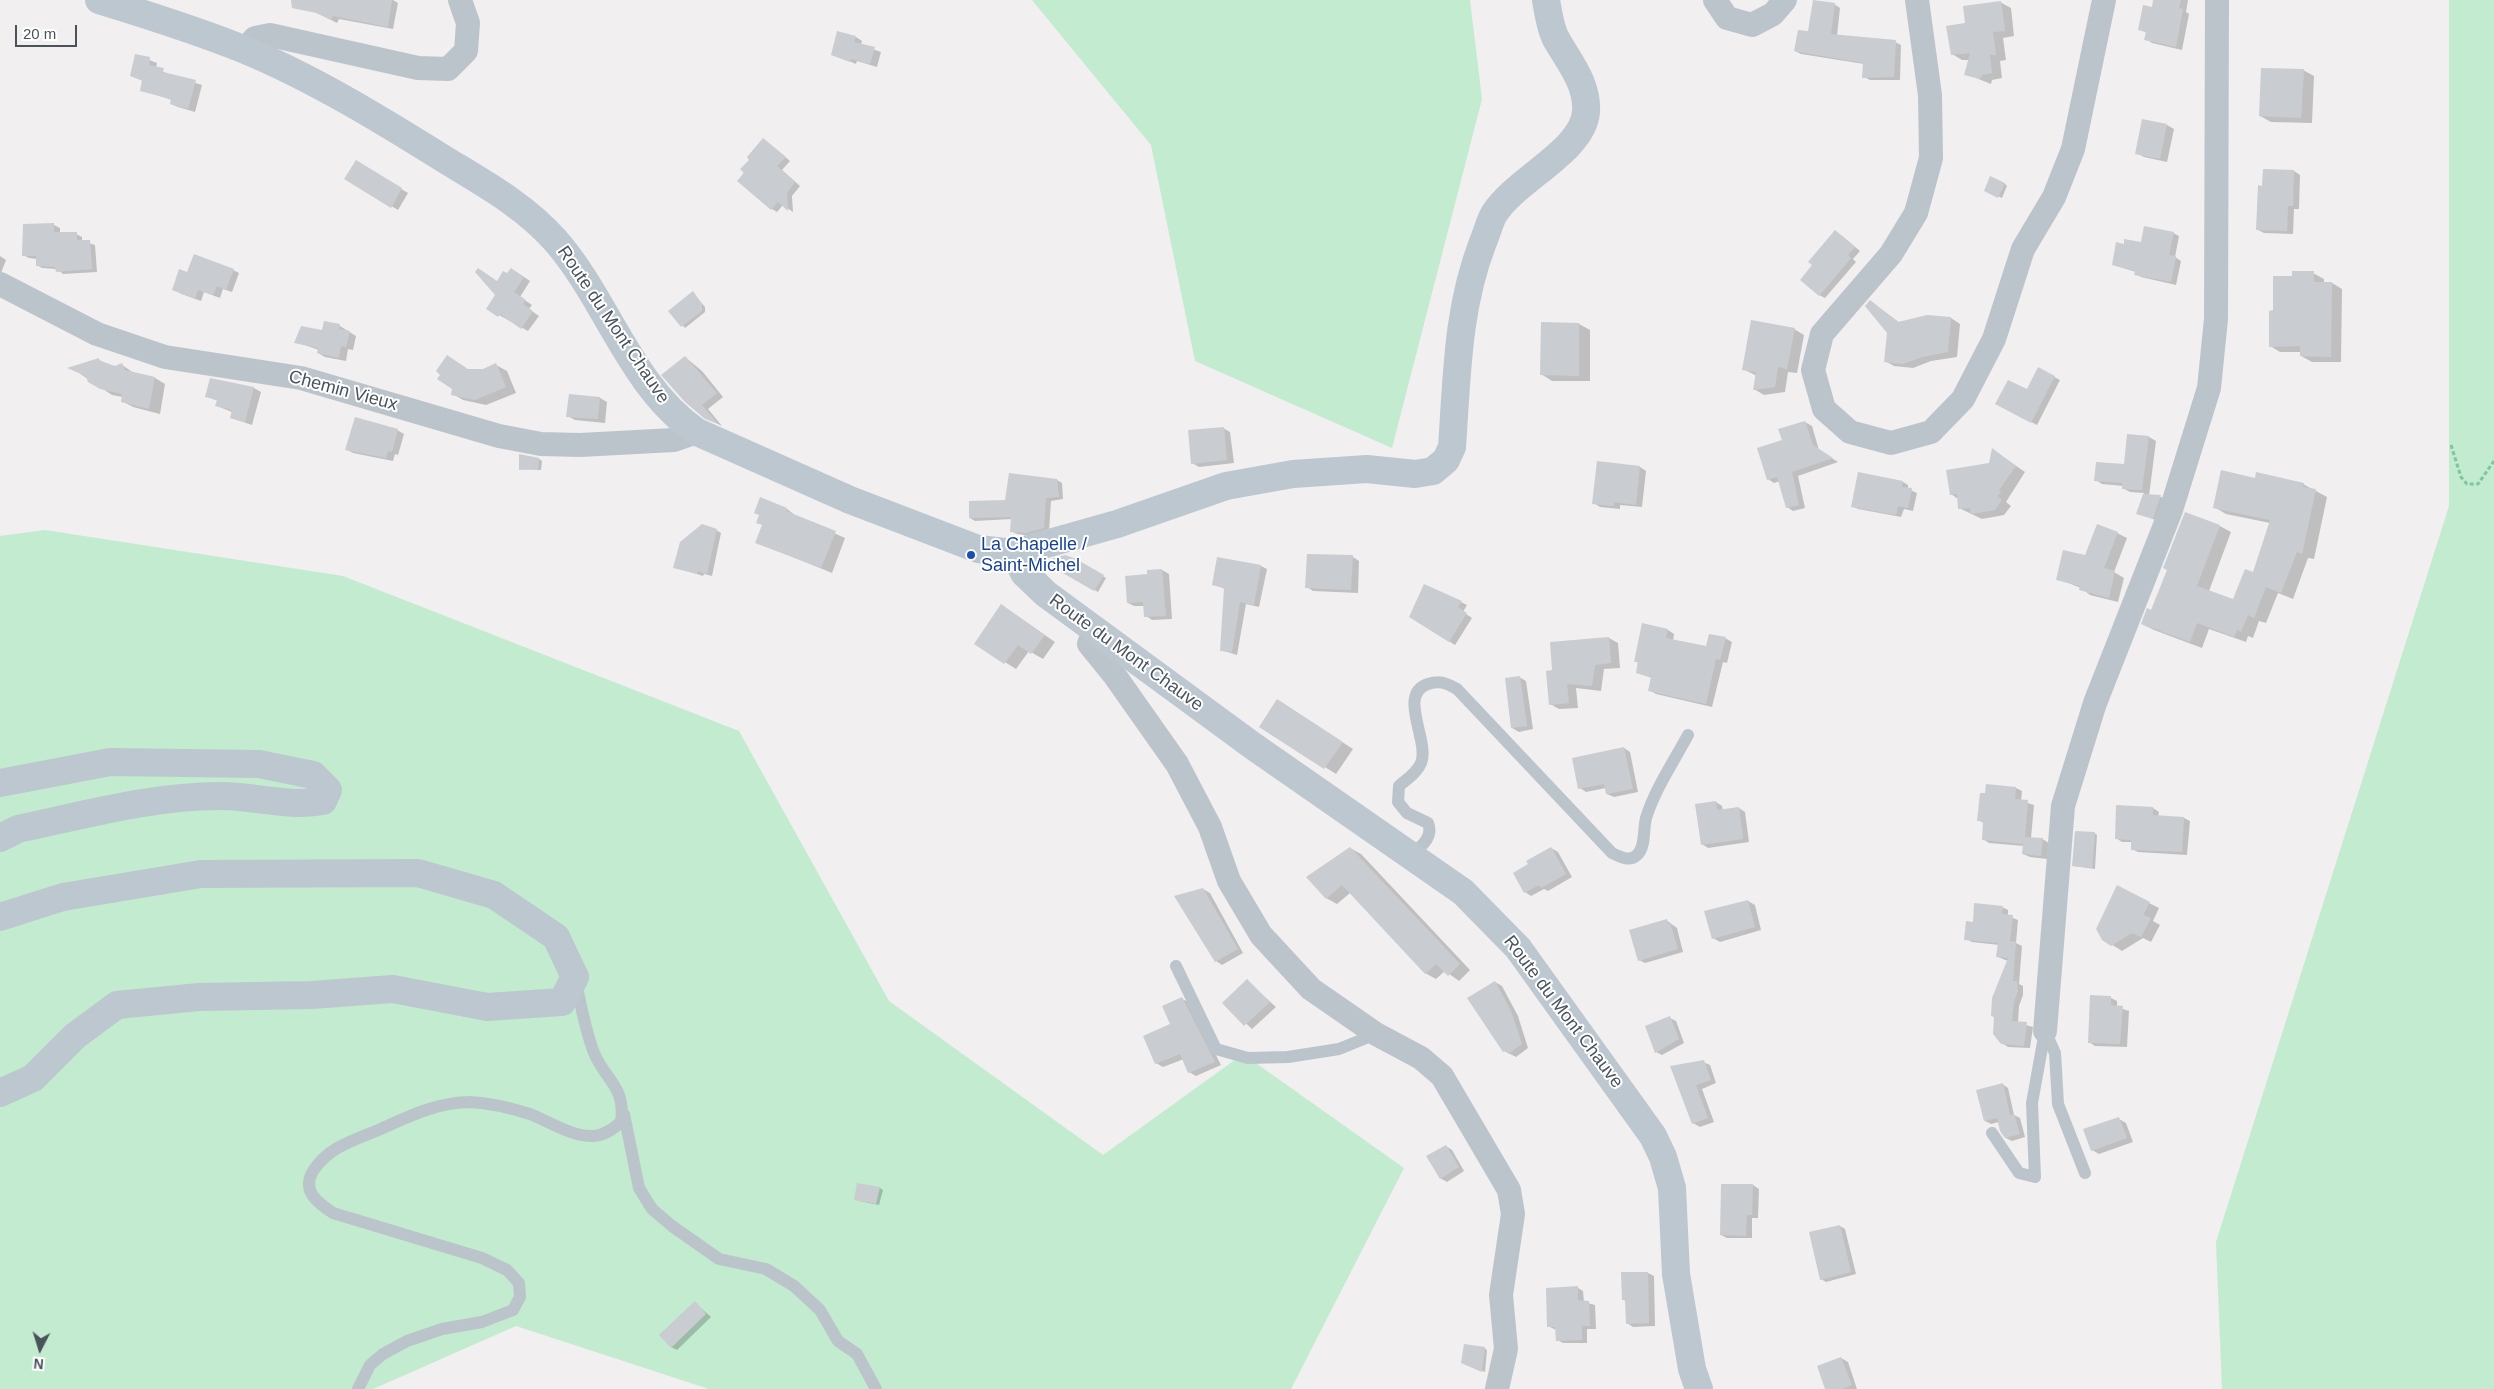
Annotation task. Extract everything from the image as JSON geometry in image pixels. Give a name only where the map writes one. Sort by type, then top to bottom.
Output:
[{"type":"street","name":"Route du Mont Chauve","points":[[99,0],[193,29],[284,68],[391,126],[519,206],[555,239],[582,275],[650,386],[678,419],[697,432],[728,447],[868,507],[978,549],[1014,553],[1024,573],[1046,594],[1094,631],[1253,746],[1462,892],[1518,948],[1653,1136],[1663,1157],[1672,1188],[1676,1274],[1692,1369],[1699,1389]]},
{"type":"street","points":[[245,50],[255,38],[270,35],[418,68],[448,69],[466,51],[468,23],[460,0]]},
{"type":"street","points":[[1014,553],[1117,524],[1226,486],[1293,474],[1358,469],[1415,474],[1433,471],[1446,460],[1452,447],[1463,311],[1470,276],[1494,215],[1512,192],[1575,140],[1583,127],[1586,98],[1581,82],[1554,34],[1546,0]]},
{"type":"street","points":[[1715,0],[1727,18],[1752,25],[1773,14],[1785,0]]},
{"type":"street","points":[[1917,0],[1930,94],[1931,158],[1916,213],[1891,254],[1822,334],[1813,370],[1824,409],[1850,432],[1891,443],[1931,432],[1963,399],[1994,340],[2023,249],[2054,196],[2073,149],[2104,0]]},
{"type":"street","points":[[2046,1031],[2063,806],[2095,703],[2171,510],[2209,388],[2216,319],[2217,0]]},
{"type":"street","name":"Chemin Vieux","points":[[0,284],[97,334],[166,357],[301,378],[499,436],[541,444],[580,445],[674,440],[697,432]]},
{"type":"street","points":[[1094,631],[1089,644],[1115,676],[1177,764],[1210,827],[1229,881],[1261,935],[1312,989],[1376,1034],[1421,1058],[1442,1076],[1510,1190],[1513,1214],[1501,1295],[1506,1348],[1497,1389]]},
{"type":"street","points":[[0,783],[110,762],[260,764],[313,775],[328,790],[323,801],[304,804],[224,796],[141,802],[18,829],[0,838]]},
{"type":"street","points":[[0,917],[63,897],[201,874],[418,873],[494,895],[502,900],[556,937],[575,977],[562,1002],[506,1006],[487,1007],[393,989],[311,996],[199,997],[117,1005],[76,1036],[33,1078],[0,1093]]},
{"type":"lane","points":[[1410,856],[1427,840],[1430,833],[1428,823],[1402,808],[1398,802],[1397,794],[1399,786],[1415,773],[1421,762],[1420,737],[1413,701],[1415,694],[1423,686],[1435,682],[1446,683],[1457,689],[1612,853],[1622,858],[1632,858],[1638,854],[1643,846],[1647,816],[1688,735]]},
{"type":"lane","points":[[1176,966],[1216,1049],[1248,1058],[1288,1057],[1339,1048],[1376,1034]]},
{"type":"lane","points":[[575,977],[586,1028],[595,1055],[618,1092],[623,1106],[639,1188],[652,1209],[672,1226],[719,1259],[766,1269],[794,1286],[820,1310],[838,1341],[857,1354],[876,1389]]},
{"type":"lane","points":[[1992,1133],[2019,1173],[2035,1177],[2032,1103],[2046,1031]]},
{"type":"lane","points":[[2046,1031],[2055,1053],[2058,1104],[2085,1173]]},
{"type":"lane","points":[[358,1389],[370,1365],[383,1354],[407,1341],[442,1329],[482,1322],[513,1310],[520,1297],[519,1283],[507,1270],[482,1258],[333,1213],[316,1201],[310,1192],[310,1178],[320,1160],[338,1146],[436,1106],[470,1102],[496,1105],[529,1114],[579,1134],[596,1136],[611,1132],[621,1122],[623,1106]]},
{"type":"path","points":[[2451,445],[2461,477],[2467,484],[2478,484],[2494,461]]},
{"type":"green space","points":[[1032,0],[1470,0],[1482,99],[1392,448],[1195,361],[1151,145]]},
{"type":"green space","points":[[2449,0],[2494,0],[2494,1389],[2222,1389],[2216,1242],[2449,506]]},
{"type":"green space","points":[[45,530],[343,576],[739,731],[889,1001],[1103,1155],[1243,1054],[1404,1168],[1291,1389],[709,1389],[516,1326],[373,1389],[0,1389],[0,536]]},
{"type":"building","points":[[291,0],[392,0],[388,27],[333,16],[331,20],[316,13],[292,8]]},
{"type":"building","points":[[1813,0],[1835,3],[1831,34],[1896,40],[1894,77],[1862,78],[1863,63],[1794,51],[1798,30],[1808,31]]},
{"type":"building","points":[[2153,0],[2181,0],[2179,8],[2183,9],[2176,47],[2144,40],[2146,32],[2138,30],[2143,5],[2152,7]]},
{"type":"building","points":[[2001,1],[2005,31],[1993,32],[1996,55],[1990,55],[1992,73],[1982,75],[1980,79],[1964,75],[1970,53],[1951,55],[1946,26],[1965,23],[1963,6]]},
{"type":"building","points":[[837,31],[856,36],[854,42],[875,47],[870,64],[851,59],[850,62],[831,55]]},
{"type":"building","points":[[135,54],[150,57],[149,65],[164,68],[163,72],[196,80],[188,109],[170,104],[171,99],[140,91],[142,80],[130,76]]},
{"type":"building","points":[[2261,68],[2304,69],[2301,118],[2259,116]]},
{"type":"building","points":[[2142,119],[2167,124],[2160,159],[2135,154]]},
{"type":"building","points":[[763,138],[786,157],[777,166],[795,182],[787,193],[788,211],[778,202],[771,210],[737,181],[744,173],[740,169],[749,160],[747,157]]},
{"type":"building","points":[[356,160],[402,188],[391,208],[344,179]]},
{"type":"building","points":[[2263,169],[2294,170],[2293,206],[2288,206],[2287,231],[2256,230],[2258,185],[2262,186]]},
{"type":"building","points":[[1990,176],[2005,183],[1998,198],[1984,191]]},
{"type":"building","points":[[54,223],[54,232],[77,232],[77,240],[90,240],[92,269],[56,272],[55,267],[36,266],[36,256],[22,256],[23,224]]},
{"type":"building","points":[[2144,226],[2174,232],[2169,255],[2176,256],[2171,282],[2134,275],[2135,271],[2112,265],[2116,242],[2124,244],[2124,239],[2141,242]]},
{"type":"building","points":[[1835,230],[1855,247],[1848,255],[1851,258],[1819,296],[1800,280],[1812,265],[1808,262]]},
{"type":"building","points":[[194,254],[234,269],[226,290],[217,286],[213,295],[198,290],[195,299],[172,290],[179,269],[187,272]]},
{"type":"building","points":[[478,268],[497,281],[503,271],[507,273],[511,268],[524,277],[514,292],[526,300],[523,304],[533,311],[521,329],[500,314],[498,317],[486,309],[495,295],[475,272]]},
{"type":"building","points":[[2292,271],[2314,271],[2314,282],[2332,282],[2331,357],[2300,356],[2300,346],[2269,347],[2269,311],[2273,310],[2273,276],[2292,276]]},
{"type":"building","points":[[693,291],[702,304],[702,311],[681,327],[668,311]]},
{"type":"building","points":[[1870,300],[1898,322],[1927,315],[1951,317],[1948,352],[1922,357],[1903,364],[1884,362],[1887,333],[1865,306]]},
{"type":"building","points":[[1751,320],[1795,328],[1787,369],[1778,367],[1775,387],[1753,390],[1756,372],[1742,370]]},
{"type":"building","points":[[324,321],[340,324],[339,329],[350,331],[346,347],[341,346],[339,358],[317,353],[318,348],[294,343],[301,326],[322,330]]},
{"type":"building","points":[[1541,322],[1579,323],[1579,376],[1540,375]]},
{"type":"building","points":[[447,355],[468,369],[483,369],[496,363],[506,387],[475,400],[451,395],[452,389],[437,379],[440,375],[436,371]]},
{"type":"building","points":[[685,356],[717,393],[702,405],[718,424],[705,419],[685,402],[661,375]]},
{"type":"building","points":[[99,358],[100,361],[115,366],[122,363],[125,370],[155,377],[149,409],[121,402],[122,394],[100,389],[88,382],[86,376],[67,368]]},
{"type":"building","points":[[2038,367],[2055,376],[2031,423],[1995,404],[2008,380],[2027,389]]},
{"type":"building","points":[[210,378],[254,387],[245,422],[230,418],[232,410],[215,406],[217,400],[205,397]]},
{"type":"building","points":[[569,394],[600,397],[598,419],[566,417]]},
{"type":"building","points":[[355,417],[398,429],[392,452],[388,451],[386,458],[345,450]]},
{"type":"building","points":[[1805,421],[1813,445],[1833,458],[1792,472],[1799,505],[1786,508],[1777,477],[1767,480],[1757,448],[1782,440],[1778,429]]},
{"type":"building","points":[[1224,427],[1227,460],[1191,464],[1188,430]]},
{"type":"building","points":[[2127,434],[2149,436],[2142,490],[2122,489],[2122,483],[2094,481],[2096,462],[2124,464]]},
{"type":"building","points":[[1992,448],[2016,466],[1999,490],[2001,492],[1997,496],[2002,500],[1995,510],[1971,514],[1970,508],[1958,509],[1957,494],[1950,495],[1946,470],[1989,463]]},
{"type":"building","points":[[519,454],[539,458],[538,469],[519,470]]},
{"type":"building","points":[[1597,461],[1640,466],[1636,505],[1614,502],[1614,506],[1592,504]]},
{"type":"building","points":[[2221,470],[2255,478],[2256,472],[2304,483],[2303,487],[2316,489],[2302,554],[2297,552],[2281,593],[2266,587],[2254,618],[2248,615],[2241,632],[2237,630],[2234,637],[2197,623],[2190,642],[2141,624],[2147,608],[2151,610],[2167,570],[2163,568],[2185,512],[2220,525],[2197,586],[2233,599],[2245,569],[2253,572],[2270,520],[2213,508]]},
{"type":"building","points":[[1858,472],[1903,481],[1902,487],[1912,488],[1908,508],[1898,506],[1896,515],[1851,507]]},
{"type":"building","points":[[1009,473],[1057,479],[1059,497],[1046,498],[1044,528],[1026,533],[1010,532],[1011,517],[969,518],[969,501],[1005,500]]},
{"type":"building","points":[[2143,494],[2161,495],[2153,519],[2136,514]]},
{"type":"building","points":[[760,497],[787,508],[786,511],[836,531],[821,568],[755,543],[762,525],[756,523],[759,515],[754,513]]},
{"type":"building","points":[[702,524],[717,529],[707,574],[698,571],[697,574],[673,568],[680,542]]},
{"type":"building","points":[[2097,524],[2118,532],[2104,568],[2115,571],[2109,598],[2079,590],[2080,586],[2056,580],[2063,550],[2085,555]]},
{"type":"building","points":[[1307,554],[1353,555],[1351,590],[1305,588]]},
{"type":"building","points":[[1065,555],[1104,575],[1094,591],[1049,565],[1051,559]]},
{"type":"building","points":[[1217,557],[1261,565],[1254,605],[1240,602],[1232,652],[1220,651],[1224,588],[1212,585]]},
{"type":"building","points":[[1162,569],[1166,616],[1144,617],[1143,602],[1127,603],[1125,576],[1147,574],[1147,570]]},
{"type":"building","points":[[1424,584],[1462,601],[1458,607],[1467,613],[1449,642],[1409,617]]},
{"type":"building","points":[[1001,604],[1045,635],[1031,654],[1018,645],[1004,664],[974,644]]},
{"type":"building","points":[[1642,623],[1668,629],[1666,638],[1706,646],[1709,634],[1726,637],[1720,660],[1716,659],[1706,704],[1648,691],[1651,677],[1636,673],[1638,661],[1634,662]]},
{"type":"building","points":[[1609,637],[1611,663],[1595,665],[1592,686],[1567,684],[1569,703],[1549,705],[1546,671],[1552,670],[1550,642]]},
{"type":"building","points":[[1520,676],[1527,726],[1511,728],[1505,678]]},
{"type":"building","points":[[1277,699],[1343,742],[1324,769],[1259,727]]},
{"type":"building","points":[[1624,747],[1633,789],[1606,794],[1604,784],[1578,789],[1572,758]]},
{"type":"building","points":[[1986,784],[2016,787],[2015,799],[2028,800],[2025,837],[2043,838],[2041,856],[2022,854],[2023,844],[1982,840],[1983,821],[1977,821],[1980,793],[1985,793]]},
{"type":"building","points":[[1716,801],[1717,810],[1739,807],[1743,839],[1701,845],[1695,804]]},
{"type":"building","points":[[2116,805],[2153,807],[2153,815],[2184,817],[2182,852],[2131,850],[2131,840],[2115,839]]},
{"type":"building","points":[[2075,831],[2095,832],[2092,868],[2072,866]]},
{"type":"building","points":[[1350,847],[1460,964],[1448,976],[1436,964],[1425,974],[1342,885],[1326,899],[1306,877]]},
{"type":"building","points":[[1551,847],[1566,874],[1541,888],[1539,885],[1524,893],[1513,873],[1528,864],[1526,861]]},
{"type":"building","points":[[2117,885],[2150,902],[2143,915],[2151,918],[2141,937],[2132,933],[2111,946],[2102,940],[2096,929]]},
{"type":"building","points":[[1203,888],[1238,949],[1215,962],[1174,896]]},
{"type":"building","points":[[1748,900],[1755,927],[1712,939],[1704,911]]},
{"type":"building","points":[[1974,903],[2003,906],[2002,914],[2013,915],[2010,941],[2016,942],[2013,981],[2017,981],[2018,991],[2014,1002],[2012,1021],[2027,1022],[2024,1046],[2001,1044],[1993,1034],[1992,998],[2008,958],[1996,957],[1998,943],[1964,940],[1966,921],[1973,922]]},
{"type":"building","points":[[1667,919],[1678,949],[1638,961],[1629,930]]},
{"type":"building","points":[[1247,979],[1270,1002],[1244,1026],[1222,1003]]},
{"type":"building","points":[[1495,981],[1511,1011],[1522,1044],[1508,1054],[1506,1050],[1503,1052],[1467,998]]},
{"type":"building","points":[[2090,995],[2111,996],[2111,1005],[2123,1006],[2120,1044],[2088,1043]]},
{"type":"building","points":[[1182,997],[1215,1062],[1188,1073],[1180,1054],[1155,1064],[1143,1036],[1170,1024],[1162,1006]]},
{"type":"building","points":[[1670,1016],[1679,1039],[1655,1053],[1645,1026]]},
{"type":"building","points":[[1704,1060],[1711,1080],[1696,1085],[1708,1118],[1692,1124],[1670,1066]]},
{"type":"building","points":[[2003,1083],[2010,1115],[2014,1114],[2020,1134],[2005,1138],[2000,1131],[1997,1118],[1984,1121],[1976,1090]]},
{"type":"building","points":[[2119,1117],[2127,1138],[2091,1151],[2083,1129]]},
{"type":"building","points":[[1446,1145],[1459,1167],[1440,1179],[1426,1156]]},
{"type":"building","points":[[857,1183],[880,1187],[876,1204],[854,1200]]},
{"type":"building","points":[[1721,1184],[1753,1184],[1752,1215],[1747,1215],[1746,1236],[1720,1235]]},
{"type":"building","points":[[1840,1225],[1851,1272],[1820,1280],[1809,1232]]},
{"type":"building","points":[[1621,1272],[1648,1272],[1649,1323],[1626,1324],[1625,1300],[1622,1300]]},
{"type":"building","points":[[1578,1286],[1578,1300],[1589,1301],[1590,1326],[1582,1326],[1582,1340],[1556,1341],[1555,1327],[1547,1327],[1546,1288]]},
{"type":"building","points":[[695,1301],[706,1314],[671,1348],[659,1335]]},
{"type":"building","points":[[1464,1344],[1485,1347],[1482,1372],[1461,1363]]},
{"type":"building","points":[[1841,1357],[1852,1385],[1842,1389],[1825,1389],[1817,1366]]},
{"type":"place","name":"La Chapelle / Saint-Michel","points":[[971,555]]}]
